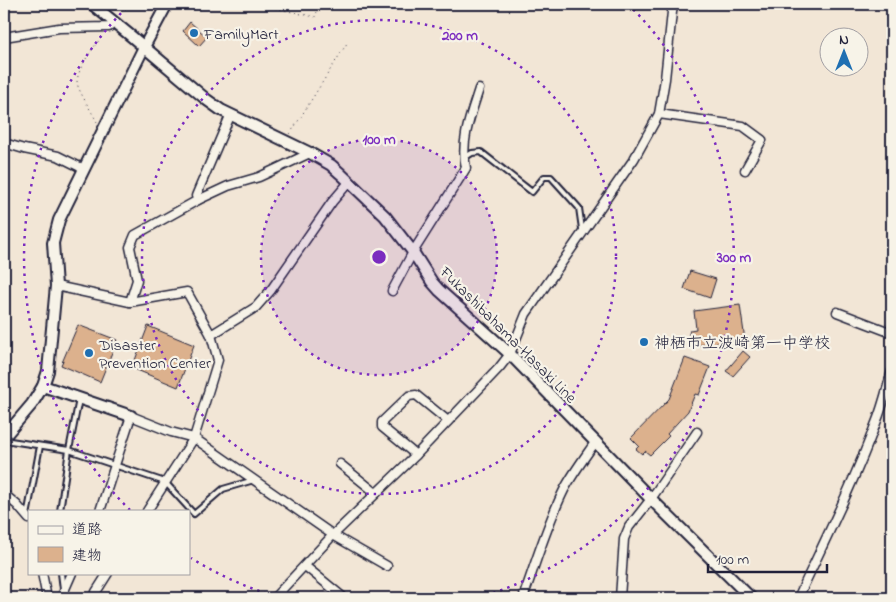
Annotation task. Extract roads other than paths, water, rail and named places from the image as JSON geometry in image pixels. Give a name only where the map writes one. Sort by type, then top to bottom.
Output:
[{"type":"main road","name":"Fukashibahama-Hasaki Line","points":[[92,4],[112,25],[132,36],[207,100],[230,116],[310,153],[331,165],[350,181],[385,216],[440,290],[510,354],[651,499],[751,598]]},
{"type":"main road","points":[[4,438],[32,404],[43,386],[48,371],[56,286],[53,242],[59,220],[166,6]]},
{"type":"main road","points":[[43,386],[131,416]]},
{"type":"street","points":[[278,597],[333,535],[416,455],[510,354],[526,314],[634,159],[659,114],[674,4]]},
{"type":"street","points":[[4,37],[58,28],[112,25]]},
{"type":"street","points":[[392,291],[413,252],[466,168],[464,138],[479,88]]},
{"type":"street","points":[[659,114],[743,126],[762,140],[744,170]]},
{"type":"street","points":[[198,200],[196,196],[230,116]]},
{"type":"street","points":[[4,143],[24,150],[58,156],[84,169]]},
{"type":"street","points":[[130,302],[137,280],[130,247],[135,236],[198,200],[228,186],[259,177],[310,153]]},
{"type":"street","points":[[211,335],[256,307],[332,202],[350,181]]},
{"type":"street","points":[[56,286],[130,302],[187,292],[211,335],[218,360],[194,438],[148,510]]},
{"type":"street","points":[[837,312],[892,333]]},
{"type":"street","points":[[798,598],[872,434],[892,371]]},
{"type":"street","points":[[416,455],[382,428],[382,422],[409,396],[416,395],[448,421]]},
{"type":"street","points":[[100,510],[131,416],[171,432],[194,438],[333,535],[387,566]]},
{"type":"street","points":[[620,598],[624,539],[629,527],[651,499],[697,432]]},
{"type":"street","points":[[523,598],[546,533],[564,490],[596,441]]},
{"type":"street","points":[[340,464],[376,493]]},
{"type":"street","points":[[4,494],[28,518]]},
{"type":"street","points":[[304,566],[344,598]]},
{"type":"street","points":[[42,574],[47,598]]},
{"type":"street","points":[[62,595],[72,574]]},
{"type":"street","points":[[94,598],[107,574]]},
{"type":"lane","points":[[464,158],[481,152],[532,192],[544,178],[551,177],[579,208],[582,229],[584,231]]},
{"type":"lane","points":[[60,510],[79,397]]},
{"type":"lane","points":[[4,438],[69,450],[165,482],[194,514],[223,489],[254,480]]},
{"type":"lane","points":[[29,510],[40,446]]},
{"type":"lane","points":[[62,574],[62,595]]},
{"type":"place","name":"FamilyMart","points":[[194,33]]},
{"type":"place","name":"神栖市立波崎第一中学校","points":[[644,342]]},
{"type":"place","name":"Disaster Prevention Center","points":[[89,353]]}]
